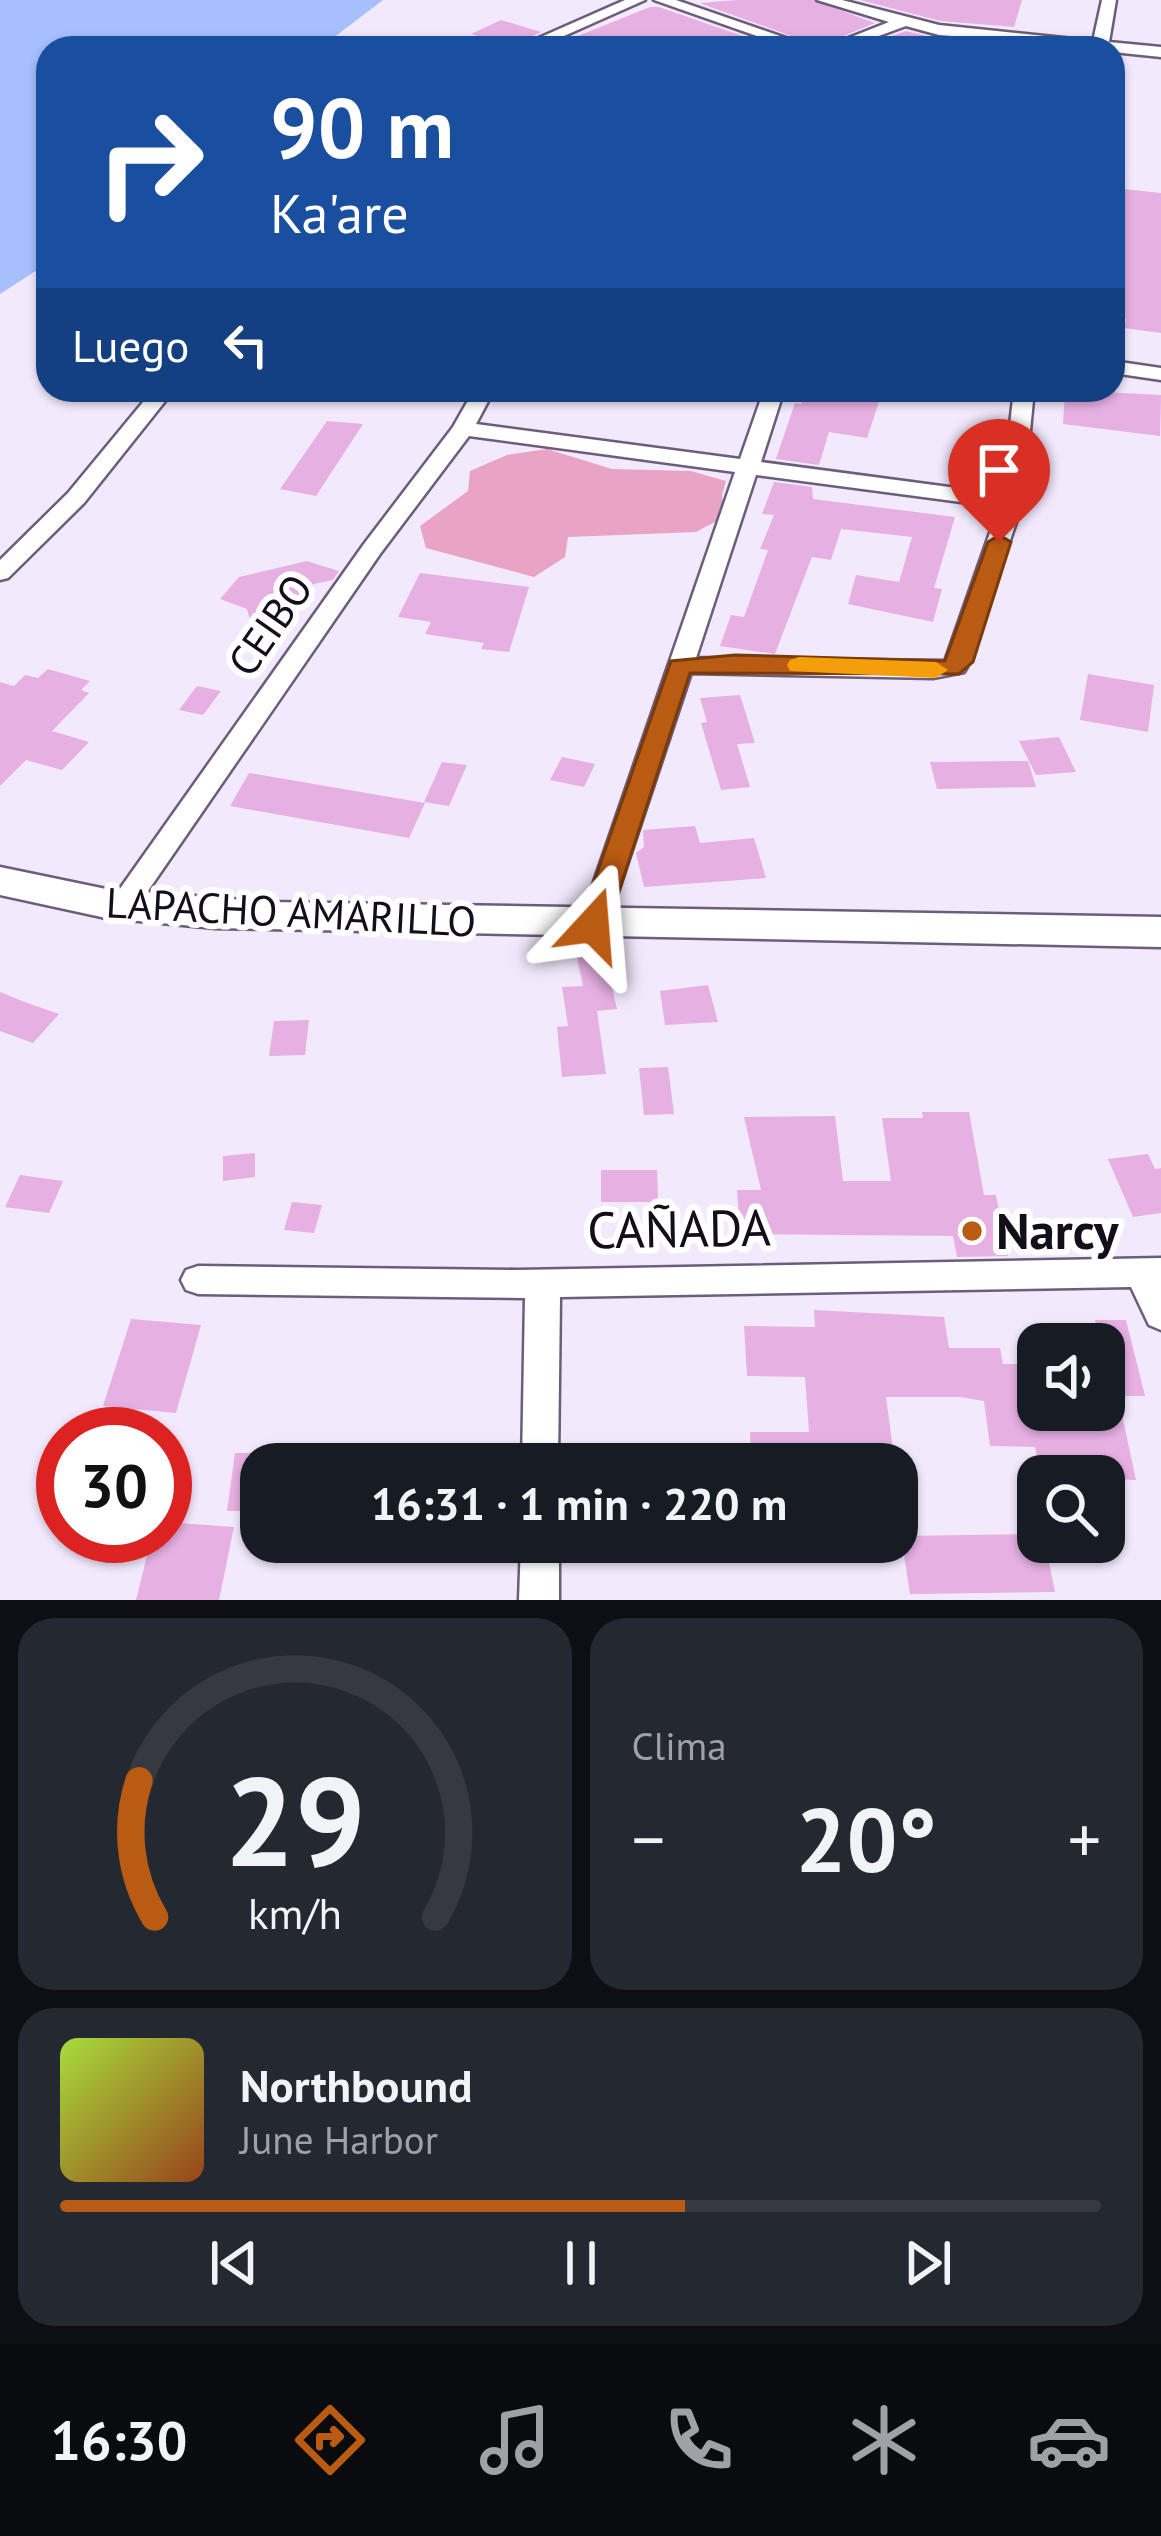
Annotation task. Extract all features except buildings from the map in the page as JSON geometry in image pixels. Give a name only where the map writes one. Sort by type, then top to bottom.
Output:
[{"type":"main road","name":"LAPACHO AMARILLO","points":[[0,881],[55,897],[122,907],[593,925],[1161,932]]},
{"type":"street","points":[[552,36],[638,0]]},
{"type":"street","points":[[661,0],[770,36]]},
{"type":"street","points":[[824,0],[900,23],[1009,36]]},
{"type":"street","points":[[1096,36],[1109,0]]},
{"type":"street","points":[[864,36],[900,23]]},
{"type":"street","points":[[1125,49],[1161,52]]},
{"type":"street","points":[[1125,370],[1161,374]]},
{"type":"street","points":[[0,573],[76,498],[154,402]]},
{"type":"street","name":"CEIBO","points":[[122,907],[372,549],[463,429],[478,402]]},
{"type":"street","points":[[593,925],[770,402]]},
{"type":"street","points":[[680,666],[735,663],[933,670],[960,662],[1012,502],[1023,402]]},
{"type":"street","points":[[463,429],[1012,502]]},
{"type":"street","points":[[1152,1273],[1161,1315]]},
{"type":"street","name":"CAÑADA","points":[[198,1280],[543,1282],[1152,1273]]},
{"type":"street","points":[[540,1443],[543,1282]]},
{"type":"street","points":[[539,1563],[539,1600]]},
{"type":"shaded area","points":[[547,449],[612,469],[691,471],[726,481],[724,517],[696,532],[568,537],[565,557],[534,577],[426,548],[420,526],[468,491],[470,471],[507,455]]},
{"type":"water","points":[[0,0],[383,0],[336,36],[36,36],[36,271],[0,294]]},
{"type":"slow traffic","points":[[799,665],[936,670]]},
{"type":"place","name":"Narcy","points":[[972,1231]]},
{"type":"route","points":[[593,925],[680,666],[735,663],[950,669],[960,662],[999,542]]}]
